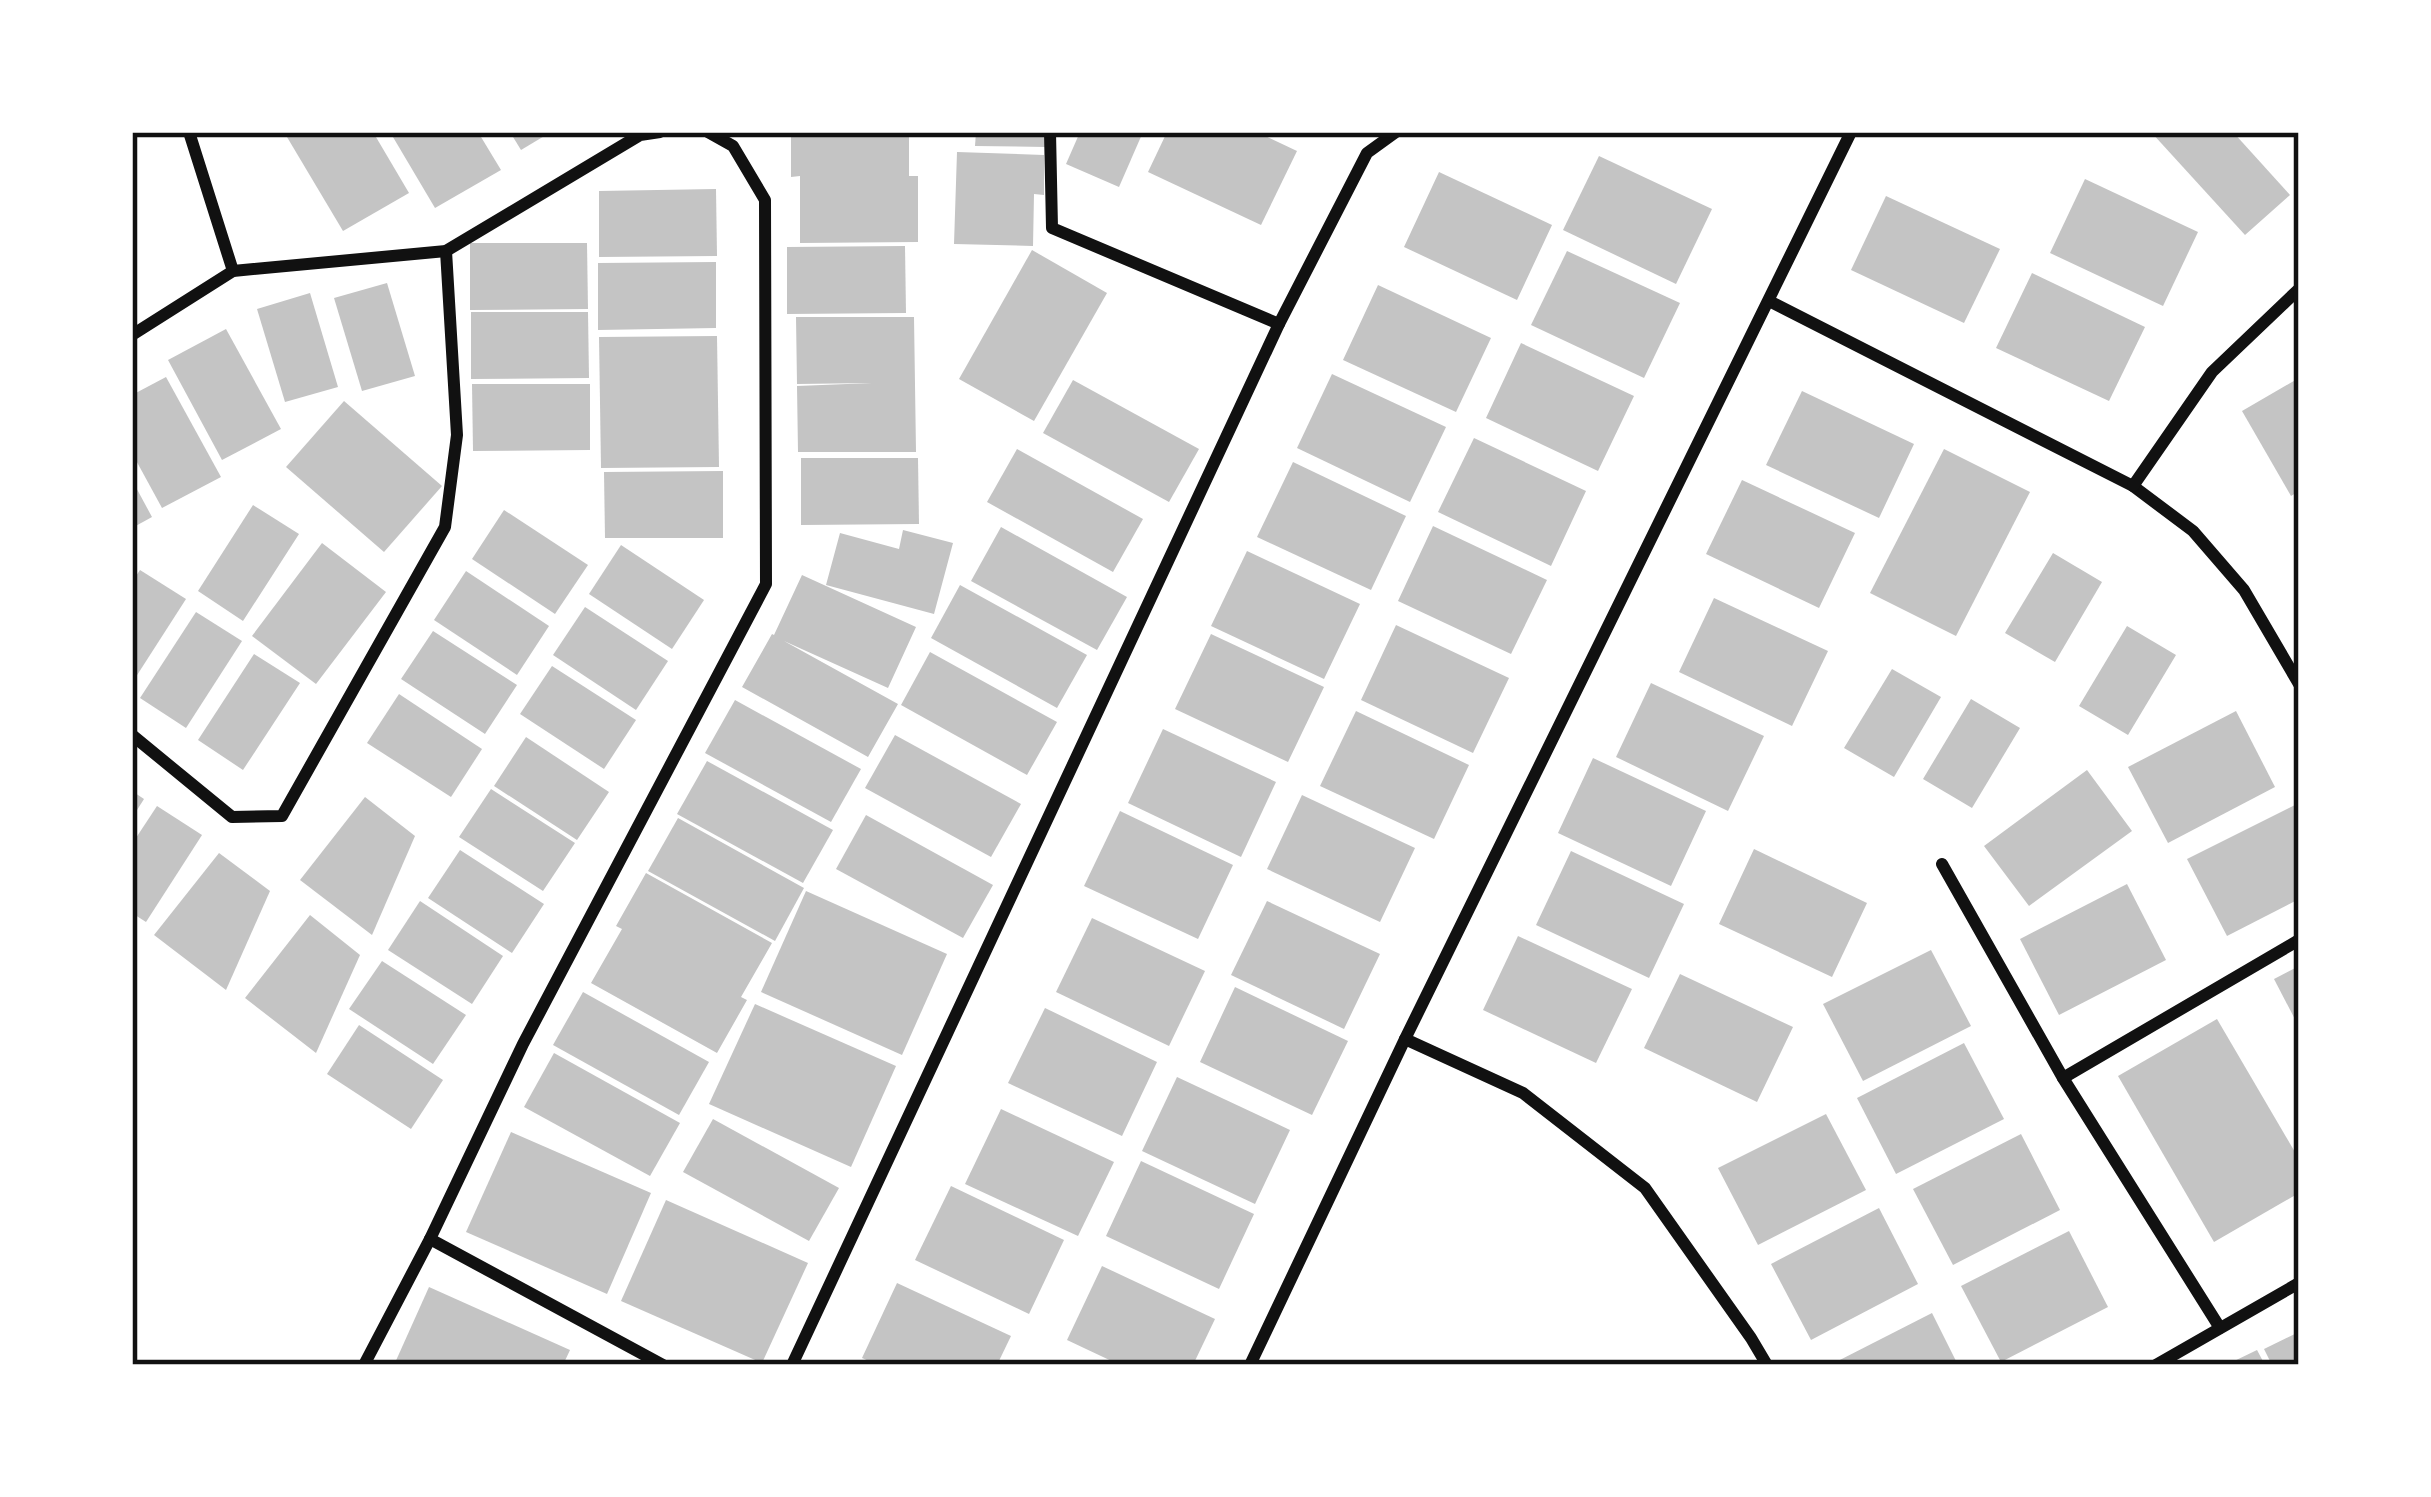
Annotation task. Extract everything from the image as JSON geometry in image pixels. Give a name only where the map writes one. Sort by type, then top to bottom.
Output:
[{"type":"street","points":[[189,132],[233,271]]},
{"type":"street","points":[[132,335],[233,271],[446,251],[640,135],[660,132]]},
{"type":"street","points":[[364,1365],[523,1044],[766,584],[765,200],[733,146],[708,132]]},
{"type":"street","points":[[1050,132],[1052,228],[1279,323]]},
{"type":"street","points":[[792,1365],[1279,323],[1366,153],[1396,132]]},
{"type":"street","points":[[1250,1365],[1851,132]]},
{"type":"street","points":[[132,735],[232,817],[282,816],[445,527],[457,435],[446,251]]},
{"type":"street","points":[[2133,486],[2212,372],[2299,289]]},
{"type":"street","points":[[1769,301],[2133,486],[2193,531],[2244,590],[2299,684]]},
{"type":"street","points":[[1942,864],[2063,1078],[2220,1328]]},
{"type":"street","points":[[2063,1078],[2299,940]]},
{"type":"street","points":[[1405,1039],[1523,1093],[1645,1189],[1767,1365]]},
{"type":"street","points":[[430,1239],[663,1365]]},
{"type":"street","points":[[2156,1365],[2299,1283]]},
{"type":"building","points":[[284,132],[373,132],[409,193],[343,231]]},
{"type":"building","points":[[390,132],[478,132],[501,170],[435,208]]},
{"type":"building","points":[[510,132],[551,132],[521,150]]},
{"type":"building","points":[[791,132],[909,132],[909,176],[918,176],[918,242],[800,243],[800,176],[791,177]]},
{"type":"building","points":[[976,132],[1047,132],[1046,147],[975,146]]},
{"type":"building","points":[[1080,132],[1143,132],[1119,187],[1066,164]]},
{"type":"building","points":[[1167,132],[1257,132],[1297,151],[1261,225],[1148,172]]},
{"type":"building","points":[[2151,132],[2233,132],[2290,195],[2245,235]]},
{"type":"building","points":[[957,152],[1044,155],[1044,195],[1034,194],[1033,246],[954,244]]},
{"type":"building","points":[[1599,156],[1712,209],[1676,284],[1563,230]]},
{"type":"building","points":[[1439,172],[1552,225],[1517,300],[1404,247]]},
{"type":"building","points":[[2085,179],[2198,232],[2163,306],[2050,253]]},
{"type":"building","points":[[716,189],[717,256],[599,257],[599,191]]},
{"type":"building","points":[[1886,196],[2000,249],[1964,323],[1851,270]]},
{"type":"building","points":[[470,243],[587,243],[588,309],[470,310]]},
{"type":"building","points":[[905,246],[906,313],[787,314],[787,247]]},
{"type":"building","points":[[1032,250],[1107,293],[1034,421],[959,379]]},
{"type":"building","points":[[1567,251],[1680,303],[1644,378],[1531,325]]},
{"type":"building","points":[[716,262],[716,328],[598,330],[598,263]]},
{"type":"building","points":[[2032,273],[2145,327],[2109,401],[1996,348]]},
{"type":"building","points":[[387,283],[415,376],[362,391],[334,298]]},
{"type":"building","points":[[1378,285],[1491,338],[1456,412],[1343,360]]},
{"type":"building","points":[[310,293],[338,387],[285,402],[257,309]]},
{"type":"building","points":[[471,312],[588,312],[589,378],[471,379]]},
{"type":"building","points":[[796,317],[914,317],[916,452],[798,452],[797,386],[872,383],[797,384]]},
{"type":"building","points":[[226,329],[281,429],[222,460],[168,360]]},
{"type":"building","points":[[717,336],[719,467],[601,468],[599,337]]},
{"type":"building","points":[[1521,343],[1634,396],[1598,471],[1486,418]]},
{"type":"building","points":[[1332,374],[1446,427],[1410,502],[1297,448]]},
{"type":"building","points":[[166,377],[221,477],[162,508],[132,453],[132,395]]},
{"type":"building","points":[[2299,378],[2299,491],[2291,496],[2242,411]]},
{"type":"building","points":[[1073,380],[1199,449],[1169,502],[1043,433]]},
{"type":"building","points":[[472,384],[590,384],[590,450],[473,451]]},
{"type":"building","points":[[1802,391],[1914,444],[1879,518],[1766,465]]},
{"type":"building","points":[[344,401],[442,486],[384,552],[286,467]]},
{"type":"building","points":[[1474,438],[1586,491],[1551,566],[1438,512]]},
{"type":"building","points":[[1017,449],[1143,519],[1113,572],[987,502]]},
{"type":"building","points":[[1944,449],[2030,492],[1956,636],[1870,593]]},
{"type":"building","points":[[801,458],[918,458],[919,524],[801,525]]},
{"type":"building","points":[[1293,462],[1406,516],[1371,590],[1257,537]]},
{"type":"building","points":[[723,471],[723,538],[605,538],[604,472]]},
{"type":"building","points":[[132,480],[152,517],[132,528]]},
{"type":"building","points":[[1742,480],[1855,533],[1819,608],[1706,554]]},
{"type":"building","points":[[253,505],[299,534],[243,621],[198,591]]},
{"type":"building","points":[[504,510],[588,565],[555,614],[472,559]]},
{"type":"building","points":[[1433,526],[1547,580],[1511,654],[1398,601]]},
{"type":"building","points":[[1001,527],[1127,597],[1097,650],[971,581]]},
{"type":"building","points":[[903,530],[953,543],[934,614],[826,585],[840,533],[899,549]]},
{"type":"building","points":[[322,543],[386,592],[316,684],[252,636]]},
{"type":"building","points":[[621,545],[704,600],[672,649],[589,594]]},
{"type":"building","points":[[1247,551],[1360,604],[1324,679],[1211,626]]},
{"type":"building","points":[[2053,553],[2102,582],[2055,662],[2005,633]]},
{"type":"building","points":[[140,570],[186,599],[132,683],[132,582]]},
{"type":"building","points":[[466,571],[549,626],[517,675],[434,620]]},
{"type":"building","points":[[802,575],[916,627],[888,688],[784,641],[898,704],[868,757],[742,687],[774,635]]},
{"type":"building","points":[[960,585],[1087,655],[1057,708],[931,638]]},
{"type":"building","points":[[1714,598],[1828,651],[1792,726],[1679,672]]},
{"type":"building","points":[[585,607],[668,661],[636,710],[553,655]]},
{"type":"building","points":[[196,612],[242,641],[186,728],[140,698]]},
{"type":"building","points":[[1396,625],[1509,678],[1473,753],[1361,700]]},
{"type":"building","points":[[2127,626],[2176,655],[2128,735],[2079,706]]},
{"type":"building","points":[[433,631],[517,685],[485,734],[401,679]]},
{"type":"building","points":[[1211,634],[1324,687],[1288,762],[1175,709]]},
{"type":"building","points":[[930,652],[1057,722],[1027,775],[901,705]]},
{"type":"building","points":[[254,654],[300,683],[243,770],[198,740]]},
{"type":"building","points":[[552,666],[636,720],[604,769],[520,714]]},
{"type":"building","points":[[1892,669],[1941,697],[1894,777],[1844,748]]},
{"type":"building","points":[[1651,683],[1764,736],[1728,811],[1616,757]]},
{"type":"building","points":[[399,694],[482,749],[451,797],[367,743]]},
{"type":"building","points":[[1971,699],[2020,728],[1972,808],[1923,779]]},
{"type":"building","points":[[735,700],[861,769],[831,822],[705,753]]},
{"type":"building","points":[[1356,711],[1469,765],[1434,839],[1320,786]]},
{"type":"building","points":[[2236,711],[2275,787],[2168,843],[2128,767]]},
{"type":"building","points":[[1163,729],[1276,782],[1241,857],[1128,803]]},
{"type":"building","points":[[895,735],[1021,804],[991,857],[865,788]]},
{"type":"building","points":[[526,737],[609,792],[577,840],[494,786]]},
{"type":"building","points":[[1593,758],[1706,811],[1671,886],[1558,833]]},
{"type":"building","points":[[707,761],[833,830],[803,883],[677,814]]},
{"type":"building","points":[[2087,770],[2132,831],[2029,906],[1984,846]]},
{"type":"building","points":[[491,789],[575,843],[543,891],[459,837]]},
{"type":"building","points":[[132,791],[144,799],[132,818]]},
{"type":"building","points":[[1302,795],[1415,848],[1380,922],[1267,869]]},
{"type":"building","points":[[365,797],[415,836],[372,935],[300,880]]},
{"type":"building","points":[[2295,805],[2299,813],[2299,899],[2227,936],[2187,859]]},
{"type":"building","points":[[157,806],[202,835],[146,922],[132,913],[132,844]]},
{"type":"building","points":[[1120,811],[1233,865],[1198,939],[1084,886]]},
{"type":"building","points":[[866,815],[993,885],[963,938],[836,869]]},
{"type":"building","points":[[678,818],[804,888],[775,941],[648,871]]},
{"type":"building","points":[[1754,849],[1867,903],[1832,977],[1719,924]]},
{"type":"building","points":[[460,850],[544,904],[512,953],[428,898]]},
{"type":"building","points":[[1571,851],[1684,904],[1649,978],[1536,925]]},
{"type":"building","points":[[219,853],[270,891],[226,990],[154,935]]},
{"type":"building","points":[[646,873],[772,943],[717,1053],[591,983]]},
{"type":"building","points":[[2127,884],[2166,960],[2059,1015],[2020,939]]},
{"type":"building","points":[[806,891],[947,954],[902,1055],[761,992]]},
{"type":"building","points":[[420,901],[503,956],[472,1004],[388,950]]},
{"type":"building","points":[[1267,901],[1380,954],[1344,1029],[1231,975]]},
{"type":"building","points":[[310,915],[360,955],[316,1053],[245,998]]},
{"type":"building","points":[[1092,918],[1205,971],[1169,1046],[1056,992]]},
{"type":"building","points":[[1518,936],[1632,989],[1596,1063],[1483,1010]]},
{"type":"building","points":[[1931,950],[1971,1026],[1863,1081],[1823,1004]]},
{"type":"building","points":[[382,961],[466,1015],[433,1064],[349,1009]]},
{"type":"building","points":[[2299,966],[2299,1027],[2274,979]]},
{"type":"building","points":[[1680,974],[1793,1027],[1757,1102],[1644,1048]]},
{"type":"building","points":[[1235,987],[1348,1041],[1312,1115],[1200,1062]]},
{"type":"building","points":[[583,992],[709,1062],[679,1115],[553,1045]]},
{"type":"building","points":[[755,1004],[896,1066],[851,1167],[709,1104]]},
{"type":"building","points":[[1045,1008],[1157,1062],[1122,1136],[1008,1083]]},
{"type":"building","points":[[2217,1019],[2299,1159],[2299,1193],[2214,1242],[2118,1076]]},
{"type":"building","points":[[359,1025],[443,1080],[411,1129],[327,1074]]},
{"type":"building","points":[[1964,1043],[2004,1119],[1896,1174],[1857,1098]]},
{"type":"building","points":[[554,1053],[680,1123],[650,1176],[524,1107]]},
{"type":"building","points":[[1177,1077],[1290,1130],[1255,1204],[1142,1151]]},
{"type":"building","points":[[1001,1109],[1114,1162],[1078,1236],[965,1184]]},
{"type":"building","points":[[1826,1114],[1866,1190],[1758,1245],[1718,1168]]},
{"type":"building","points":[[713,1119],[839,1188],[809,1241],[683,1172]]},
{"type":"building","points":[[511,1132],[651,1193],[607,1294],[466,1232]]},
{"type":"building","points":[[2021,1134],[2060,1210],[1953,1265],[1913,1189]]},
{"type":"building","points":[[1141,1161],[1254,1214],[1219,1289],[1106,1236]]},
{"type":"building","points":[[951,1186],[1064,1240],[1029,1314],[915,1260]]},
{"type":"building","points":[[666,1200],[808,1263],[762,1363],[621,1301]]},
{"type":"building","points":[[1879,1208],[1918,1284],[1811,1340],[1771,1264]]},
{"type":"building","points":[[2069,1231],[2108,1307],[2001,1362],[1961,1286]]},
{"type":"building","points":[[1102,1266],[1215,1319],[1193,1365],[1120,1365],[1067,1340]]},
{"type":"building","points":[[897,1283],[1011,1336],[997,1365],[878,1365],[862,1358]]},
{"type":"building","points":[[429,1287],[570,1350],[563,1365],[394,1365]]},
{"type":"building","points":[[1932,1313],[1958,1365],[1830,1365]]},
{"type":"building","points":[[2299,1332],[2299,1365],[2272,1365],[2264,1349]]},
{"type":"building","points":[[2257,1350],[2265,1365],[2226,1365]]}]
